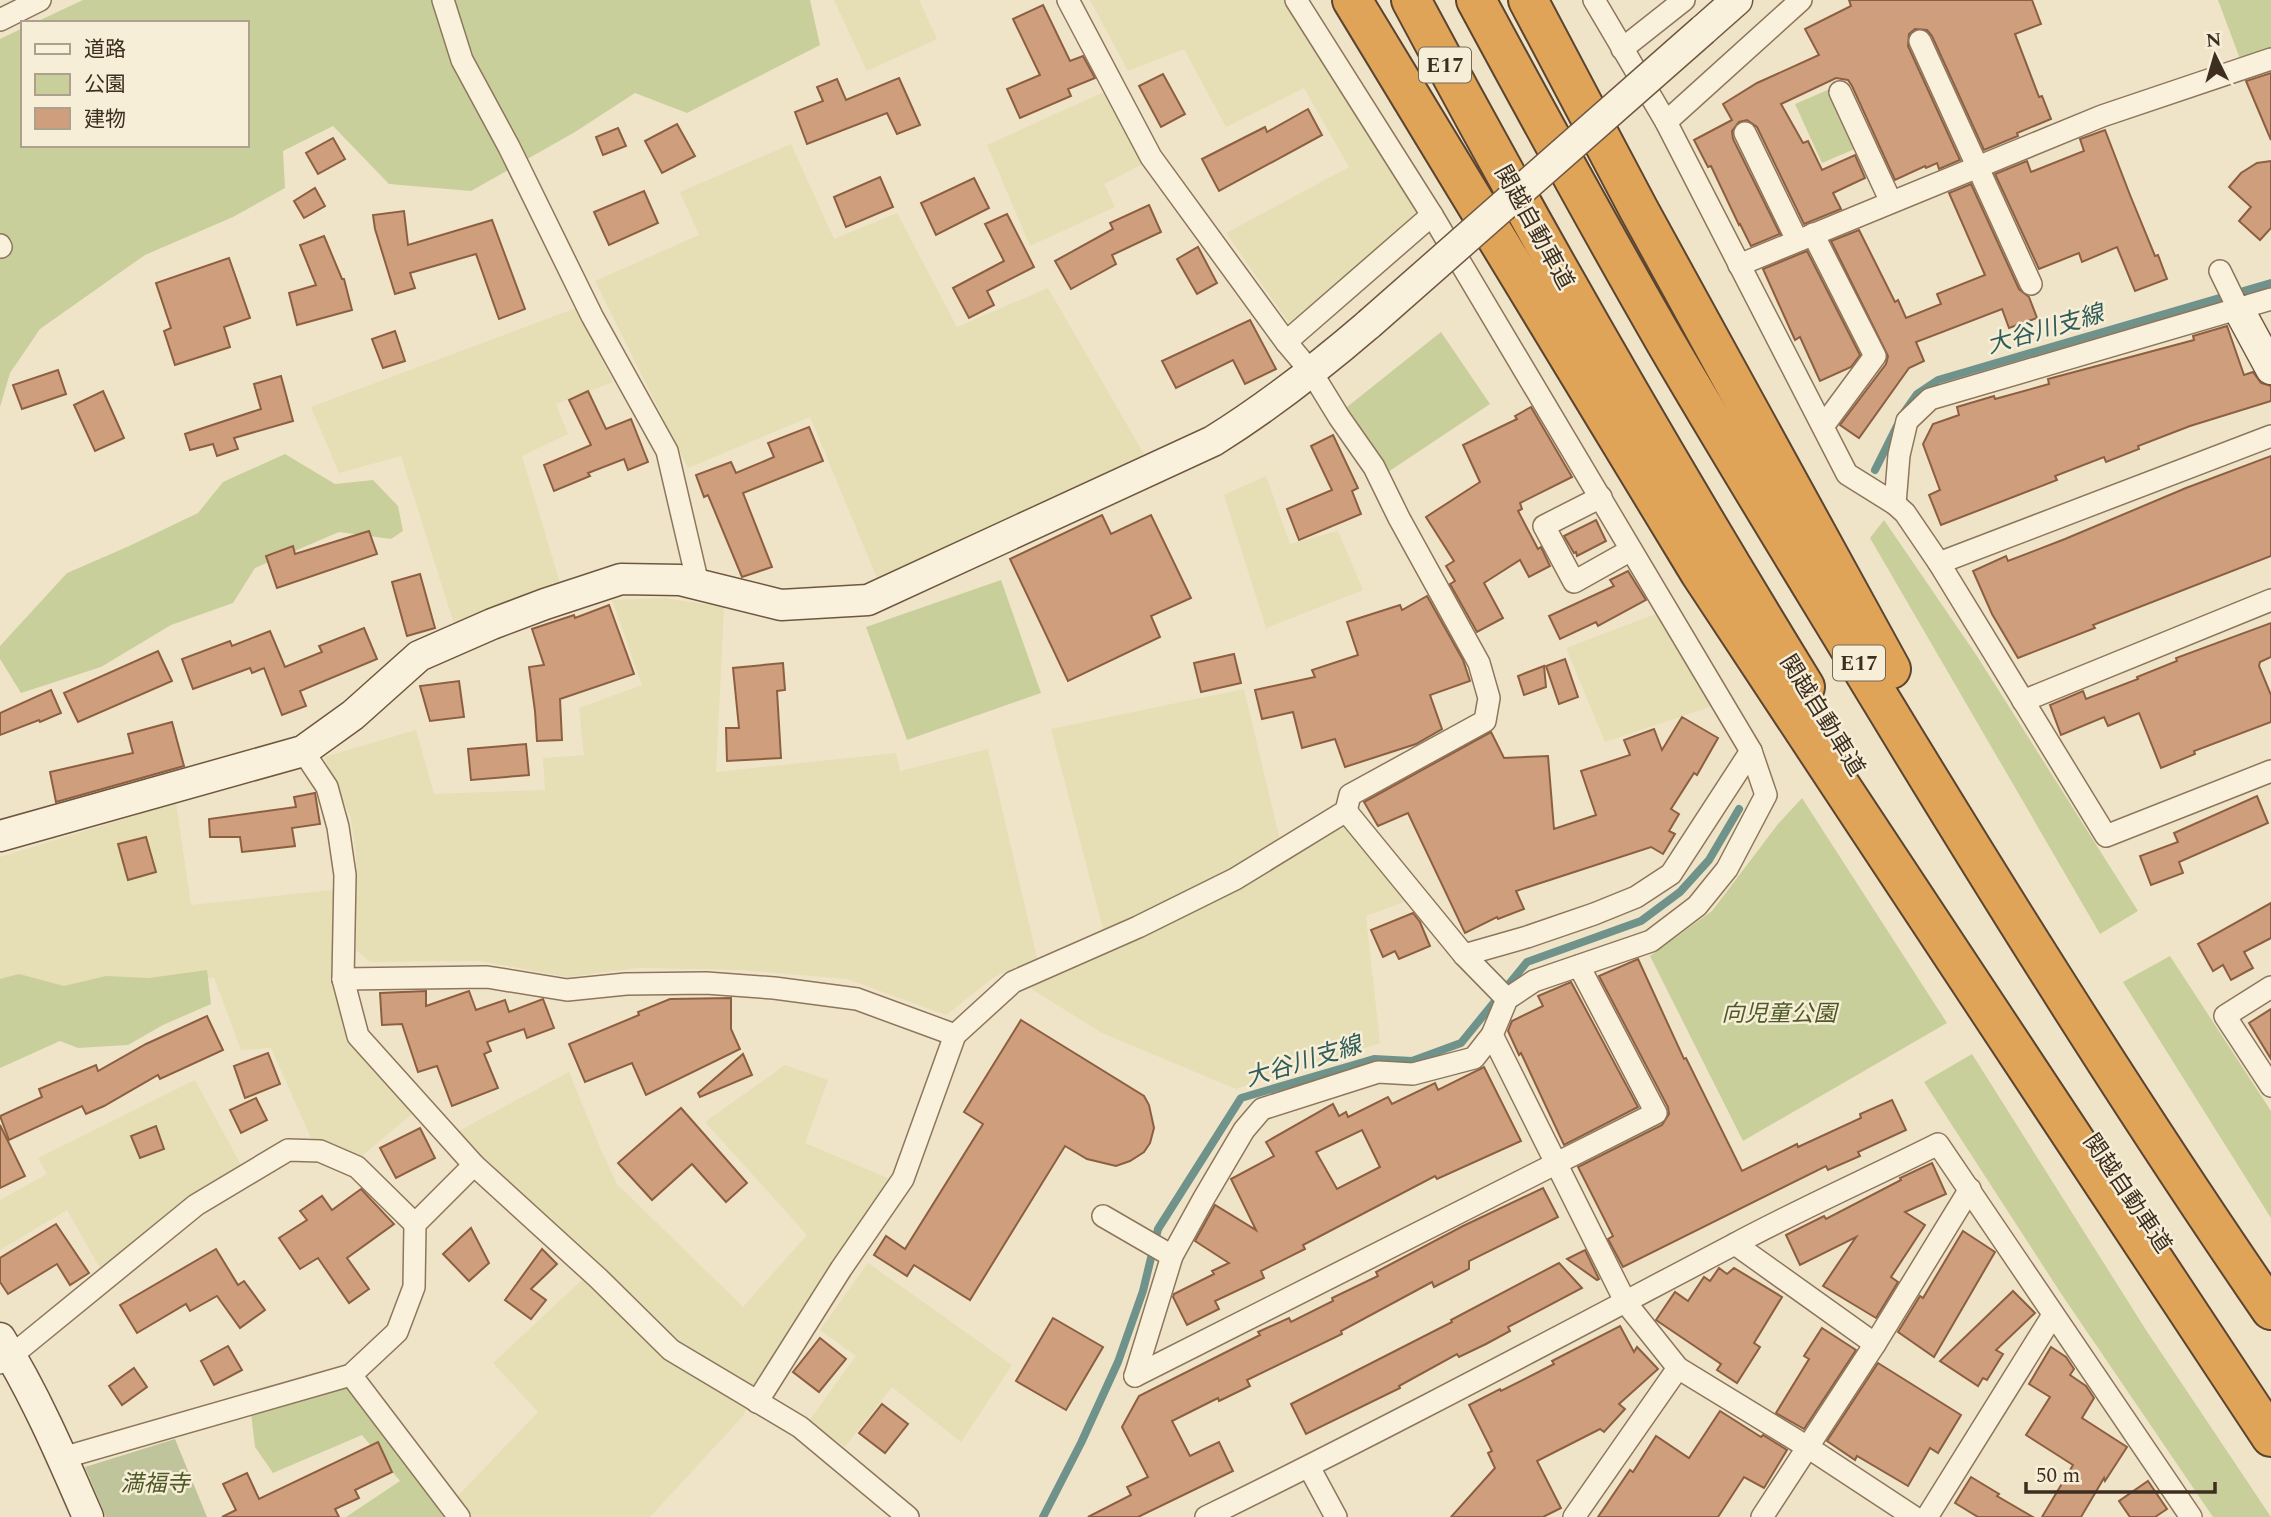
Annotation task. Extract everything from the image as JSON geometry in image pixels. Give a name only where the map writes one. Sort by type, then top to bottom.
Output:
[{"type":"highway","points":[[1352,0],[1700,573],[2271,1437]]},
{"type":"highway","name":"関越自動車道","points":[[1411,0],[1480,130],[1615,370],[1737,576],[1925,881],[2064,1097],[2271,1409]]},
{"type":"highway","name":"E17","points":[[1476,0],[1667,344],[1965,839],[2110,1068],[2271,1310]]},
{"type":"highway","points":[[1528,0],[1639,210],[2110,1068]]},
{"type":"street","points":[[0,20],[40,0]]},
{"type":"street","points":[[443,0],[462,60],[509,147],[592,316],[667,451],[698,584]]},
{"type":"street","points":[[757,1402],[841,1269],[903,1179],[955,1035],[1013,982],[1138,927],[1235,879],[1346,811],[1350,795],[1485,721],[1489,698],[1479,663],[1374,467],[1312,373],[1286,342],[1151,157],[1069,0]]},
{"type":"street","points":[[1296,0],[1432,215],[1601,497],[1751,751],[1766,795],[1727,869],[1697,906],[1651,941],[1534,981],[1507,999],[1492,1035],[1474,1058],[1413,1074],[1378,1072],[1262,1109],[1238,1141],[1172,1256],[1135,1376],[1656,1113],[1580,966]]},
{"type":"street","points":[[1594,0],[1665,122],[1847,474],[1895,503],[1905,513],[1939,563],[2106,836],[2271,771]]},
{"type":"street","points":[[1622,49],[1684,0]]},
{"type":"street","points":[[0,836],[303,751],[353,715],[419,656],[492,624],[621,579],[680,580],[781,605],[868,600],[1213,441],[1264,409],[1312,373],[1737,0]]},
{"type":"street","points":[[1665,122],[1801,0]]},
{"type":"street","points":[[1920,41],[2031,284]]},
{"type":"street","points":[[1740,265],[2102,116],[2271,59]]},
{"type":"street","points":[[1840,92],[1891,202]]},
{"type":"street","points":[[1745,133],[1875,356],[1824,425]]},
{"type":"street","points":[[1286,342],[1432,215]]},
{"type":"street","points":[[2220,271],[2271,369]]},
{"type":"street","points":[[1895,503],[1899,455],[1908,421],[1930,399],[2271,299]]},
{"type":"street","points":[[1939,563],[2271,436]]},
{"type":"street","points":[[1601,497],[1544,526],[1574,582],[1631,550]]},
{"type":"street","points":[[2023,701],[2271,600]]},
{"type":"street","points":[[303,751],[327,788],[338,827],[345,875],[343,979],[358,1036],[474,1165],[598,1278],[671,1350],[800,1427],[908,1517]]},
{"type":"street","points":[[1464,955],[1594,914],[1636,897],[1671,874],[1751,751]]},
{"type":"street","points":[[1346,811],[1464,955],[1507,999]]},
{"type":"street","points":[[343,979],[487,977],[567,990],[626,984],[705,983],[774,988],[857,999],[955,1035]]},
{"type":"street","points":[[2271,987],[2225,1016],[2271,1086]]},
{"type":"street","points":[[1492,1035],[1626,1303],[1678,1368],[1914,1517]]},
{"type":"street","points":[[1206,1517],[1309,1467],[1735,1244],[1938,1144],[2191,1517]]},
{"type":"street","points":[[88,1517],[62,1458],[4,1352],[196,1205],[288,1150],[320,1151],[357,1167],[415,1224]]},
{"type":"street","points":[[62,1458],[351,1375],[397,1332],[414,1287],[415,1224],[474,1165]]},
{"type":"street","points":[[1762,1517],[1875,1344],[1970,1189]]},
{"type":"street","points":[[1103,1216],[1172,1256]]},
{"type":"street","points":[[1735,1244],[1875,1344]]},
{"type":"street","points":[[1927,1517],[2053,1315]]},
{"type":"street","points":[[1574,1517],[1678,1368]]},
{"type":"street","points":[[351,1375],[459,1517]]},
{"type":"street","points":[[1309,1467],[1336,1517]]},
{"type":"shaded area","points":[[834,0],[919,0],[937,39],[867,71]]},
{"type":"shaded area","points":[[1090,0],[1285,0],[1422,215],[1289,323],[1226,233],[1349,167],[1304,88],[1226,127],[1184,49],[1128,71]]},
{"type":"shaded area","points":[[1106,91],[1145,163],[1104,184],[1115,207],[1030,246],[987,145]]},
{"type":"shaded area","points":[[791,144],[834,239],[897,213],[957,327],[1048,288],[1144,454],[879,583],[810,417],[688,468],[595,281],[699,235],[680,192]]},
{"type":"shaded area","points":[[576,308],[613,382],[556,404],[568,434],[522,456],[560,583],[454,624],[401,456],[339,473],[311,407]]},
{"type":"shaded area","points":[[1266,476],[1290,544],[1338,531],[1363,590],[1266,628],[1224,495]]},
{"type":"shaded area","points":[[664,598],[724,607],[716,772],[896,753],[900,771],[988,749],[1038,962],[1104,933],[1051,729],[1244,689],[1284,857],[1345,820],[1409,900],[1366,916],[1380,1043],[1236,1089],[1102,1033],[1033,990],[1017,966],[993,978],[946,1015],[847,979],[742,970],[637,968],[568,977],[479,961],[370,962],[356,950],[356,856],[351,818],[324,757],[416,730],[434,794],[545,790],[543,758],[584,755],[579,708],[642,685],[612,600]]},
{"type":"shaded area","points":[[1661,612],[1713,706],[1605,742],[1566,648]]},
{"type":"shaded area","points":[[176,803],[191,905],[333,890],[332,963],[346,1040],[412,1114],[358,1159],[324,1141],[311,1138],[271,1048],[241,1050],[214,978],[10,997],[0,981],[0,857]]},
{"type":"shaded area","points":[[785,1065],[828,1080],[805,1143],[890,1179],[756,1388],[743,1416],[650,1517],[471,1517],[456,1498],[538,1412],[493,1363],[597,1266],[457,1132],[569,1072],[617,1184],[743,1307],[807,1235],[705,1122]]},
{"type":"shaded area","points":[[195,1080],[241,1165],[100,1268],[67,1210],[0,1250],[0,1200],[47,1174],[38,1158]]},
{"type":"shaded area","points":[[868,1263],[1012,1365],[961,1442],[892,1387],[845,1447],[809,1421],[856,1356],[820,1330]]},
{"type":"green space","points":[[83,0],[810,0],[820,45],[687,113],[635,93],[575,132],[471,191],[389,184],[333,126],[283,151],[285,188],[233,217],[145,255],[40,329],[10,373],[0,407],[0,39],[21,29],[21,147],[248,147],[248,21],[38,21]]},
{"type":"green space","points":[[2218,0],[2271,0],[2271,49],[2240,59]]},
{"type":"green space","points":[[1830,89],[1857,148],[1822,163],[1795,104]]},
{"type":"green space","points":[[1441,332],[1490,404],[1388,472],[1342,411]]},
{"type":"green space","points":[[285,454],[335,484],[373,480],[398,506],[403,531],[391,539],[339,532],[255,568],[233,603],[171,625],[101,667],[21,693],[0,659],[0,646],[67,573],[198,513],[223,482]]},
{"type":"green space","points":[[1884,520],[1977,656],[2138,911],[2100,934],[1870,538]]},
{"type":"green space","points":[[1001,580],[1041,693],[907,740],[866,627]]},
{"type":"green space","name":"向児童公園","points":[[1802,798],[1947,1023],[1743,1141],[1650,956],[1712,911],[1778,824]]},
{"type":"green space","points":[[2170,956],[2271,1111],[2271,1218],[2123,982]]},
{"type":"green space","points":[[207,970],[211,1004],[163,1025],[128,1045],[78,1048],[60,1041],[0,1068],[0,979],[19,974],[64,986],[106,976],[149,978]]},
{"type":"green space","points":[[1972,1054],[2146,1330],[2271,1517],[2213,1517],[2062,1295],[1924,1082]]},
{"type":"green space","points":[[350,1384],[448,1517],[346,1517],[400,1481],[362,1435],[273,1473],[255,1447],[251,1413]]},
{"type":"green space","name":"満福寺","points":[[175,1439],[207,1517],[106,1517],[85,1467]]},
{"type":"building","points":[[1849,0],[2032,0],[2041,24],[2015,34],[2039,97],[2042,96],[2051,119],[1984,150],[1932,36],[1927,30],[1915,29],[1909,34],[1908,46],[1960,160],[1939,169],[1937,163],[1926,168],[1925,166],[1895,180],[1852,86],[1848,80],[1836,78],[1781,104],[1803,143],[1808,141],[1822,170],[1855,155],[1865,178],[1833,193],[1841,209],[1804,224],[1757,127],[1747,120],[1739,122],[1732,131],[1733,139],[1780,234],[1751,246],[1711,166],[1708,167],[1694,140],[1732,120],[1723,104],[1757,83],[1819,55],[1805,29],[1851,6]]},
{"type":"building","points":[[1043,5],[1070,61],[1083,56],[1095,78],[1068,89],[1071,96],[1020,118],[1007,89],[1040,75],[1013,19]]},
{"type":"building","points":[[2271,73],[2271,140],[2246,81]]},
{"type":"building","points":[[1163,74],[1185,114],[1161,127],[1139,86]]},
{"type":"building","points":[[899,78],[920,125],[897,134],[887,113],[807,144],[795,112],[823,101],[817,87],[837,79],[846,100]]},
{"type":"building","points":[[1308,109],[1322,135],[1219,191],[1202,159],[1265,127],[1267,132]]},
{"type":"building","points":[[677,124],[695,156],[662,173],[645,141]]},
{"type":"building","points":[[618,128],[626,146],[603,155],[596,137]]},
{"type":"building","points":[[2105,130],[2155,256],[2158,255],[2167,279],[2135,291],[2117,247],[2082,262],[2079,253],[2039,269],[1995,174],[2027,161],[2031,172],[2084,151],[2080,139]]},
{"type":"building","points":[[333,138],[345,159],[318,174],[306,153]]},
{"type":"building","points":[[2271,161],[2271,228],[2260,240],[2239,221],[2251,207],[2229,187],[2241,173],[2257,163]]},
{"type":"building","points":[[880,177],[893,207],[846,227],[834,197]]},
{"type":"building","points":[[974,178],[989,208],[936,235],[921,203]]},
{"type":"building","points":[[1971,184],[2019,289],[2029,297],[2037,318],[2009,328],[2002,309],[1916,342],[1924,361],[1909,368],[1859,438],[1840,425],[1886,364],[1888,356],[1831,241],[1859,230],[1895,302],[1898,300],[1906,318],[1941,304],[1937,294],[1985,275],[1949,193]]},
{"type":"building","points":[[315,188],[325,206],[304,218],[294,201]]},
{"type":"building","points":[[644,191],[658,223],[609,245],[594,212]]},
{"type":"building","points":[[1149,205],[1161,232],[1112,255],[1116,264],[1071,289],[1055,261],[1113,229],[1110,223]]},
{"type":"building","points":[[404,211],[408,245],[492,220],[525,309],[499,319],[476,254],[410,273],[415,288],[395,294],[373,215]]},
{"type":"building","points":[[1007,214],[1034,267],[987,291],[994,305],[969,318],[953,288],[1004,261],[985,224]]},
{"type":"building","points":[[324,236],[344,279],[352,310],[297,325],[289,293],[316,285],[300,245]]},
{"type":"building","points":[[1198,247],[1217,283],[1197,294],[1177,259]]},
{"type":"building","points":[[1807,251],[1860,355],[1851,367],[1820,381],[1800,337],[1795,340],[1763,269]]},
{"type":"building","points":[[229,258],[250,318],[224,327],[230,347],[175,365],[164,331],[171,328],[156,283]]},
{"type":"building","points":[[1250,320],[1276,369],[1245,384],[1233,360],[1176,388],[1162,361]]},
{"type":"building","points":[[2227,326],[2244,375],[2253,372],[2261,383],[2271,386],[2271,401],[2190,426],[2138,446],[2139,449],[2106,462],[2104,457],[2055,476],[2057,480],[1941,525],[1929,495],[1940,490],[1923,444],[1933,424],[1959,415],[1957,407],[2049,384],[2048,379],[2194,340],[2193,336]]},
{"type":"building","points":[[395,331],[405,361],[383,368],[372,339]]},
{"type":"building","points":[[58,370],[66,394],[22,409],[13,385]]},
{"type":"building","points":[[281,376],[293,421],[234,438],[238,449],[217,456],[213,444],[190,450],[185,434],[261,409],[254,384]]},
{"type":"building","points":[[103,391],[124,438],[95,451],[74,405]]},
{"type":"building","points":[[588,391],[606,429],[631,419],[648,462],[628,470],[624,459],[588,473],[590,476],[554,491],[544,465],[591,445],[569,400]]},
{"type":"building","points":[[1531,407],[1572,477],[1520,503],[1522,509],[1518,511],[1550,566],[1529,577],[1520,560],[1484,583],[1503,618],[1477,632],[1450,584],[1455,581],[1446,566],[1454,561],[1426,517],[1480,482],[1463,445],[1517,419],[1515,416]]},
{"type":"building","points":[[809,427],[823,461],[743,493],[772,567],[742,577],[708,495],[704,497],[696,475],[731,462],[736,473],[774,457],[768,443]]},
{"type":"building","points":[[1333,435],[1358,488],[1352,491],[1361,514],[1299,540],[1287,509],[1332,490],[1311,446]]},
{"type":"building","points":[[2271,456],[2271,556],[2093,625],[2095,628],[2018,658],[1992,614],[1973,571],[2006,556],[2008,561]]},
{"type":"building","points":[[1102,515],[1111,534],[1151,515],[1191,598],[1151,616],[1160,637],[1068,681],[1010,559]]},
{"type":"building","points":[[1596,520],[1606,541],[1577,556],[1564,536]]},
{"type":"building","points":[[369,531],[377,554],[277,588],[266,556],[293,546],[295,554]]},
{"type":"building","points":[[1628,571],[1646,600],[1598,626],[1596,622],[1560,639],[1549,616],[1614,586],[1610,580]]},
{"type":"building","points":[[420,574],[435,628],[407,636],[392,582]]},
{"type":"building","points":[[1427,596],[1463,660],[1470,681],[1430,695],[1442,729],[1416,744],[1345,767],[1335,739],[1302,748],[1293,712],[1262,719],[1255,690],[1315,677],[1312,670],[1358,655],[1347,622],[1400,605],[1402,610]]},
{"type":"building","points":[[609,605],[634,674],[560,699],[562,740],[537,741],[529,667],[544,665],[532,629],[574,615],[575,618]]},
{"type":"building","points":[[2271,623],[2271,657],[2260,662],[2259,666],[2271,695],[2271,722],[2194,751],[2195,754],[2161,768],[2139,713],[2108,726],[2104,717],[2061,735],[2050,705],[2083,691],[2086,699],[2138,679],[2137,677],[2177,661],[2176,658]]},
{"type":"building","points":[[364,628],[377,659],[300,691],[306,706],[282,715],[264,668],[252,673],[250,668],[193,689],[182,659],[230,641],[232,646],[270,631],[285,667],[322,652],[319,646]]},
{"type":"building","points":[[158,651],[172,681],[78,722],[64,693]]},
{"type":"building","points":[[1234,654],[1241,683],[1201,692],[1194,663]]},
{"type":"building","points":[[1565,659],[1578,697],[1559,704],[1546,666]]},
{"type":"building","points":[[783,663],[785,690],[777,691],[781,758],[727,761],[726,728],[739,728],[733,668]]},
{"type":"building","points":[[1544,666],[1546,687],[1524,695],[1518,676]]},
{"type":"building","points":[[459,681],[464,717],[430,721],[420,686]]},
{"type":"building","points":[[51,690],[61,713],[0,735],[0,713]]},
{"type":"building","points":[[1682,717],[1718,738],[1697,775],[1694,773],[1671,809],[1679,814],[1669,831],[1675,834],[1663,854],[1651,847],[1516,891],[1524,909],[1498,919],[1497,917],[1465,933],[1408,813],[1378,826],[1364,802],[1491,732],[1504,758],[1548,756],[1554,829],[1596,815],[1581,771],[1630,755],[1624,740],[1654,729],[1662,750]]},
{"type":"building","points":[[172,722],[184,766],[56,802],[50,772],[133,753],[128,734]]},
{"type":"building","points":[[526,744],[529,775],[471,780],[468,749]]},
{"type":"building","points":[[315,793],[320,824],[292,828],[295,846],[242,852],[240,837],[210,837],[209,819],[296,807],[294,797]]},
{"type":"building","points":[[2257,796],[2268,823],[2179,862],[2183,873],[2151,885],[2140,856],[2178,842],[2174,833]]},
{"type":"building","points":[[146,837],[156,872],[128,880],[118,844]]},
{"type":"building","points":[[2271,903],[2271,938],[2244,952],[2253,968],[2231,980],[2223,965],[2213,971],[2198,944]]},
{"type":"building","points":[[1413,913],[1420,922],[1430,946],[1399,959],[1395,951],[1383,957],[1371,930]]},
{"type":"building","points":[[1638,959],[1684,1059],[1686,1058],[1742,1171],[1797,1144],[1798,1147],[1861,1118],[1860,1114],[1892,1100],[1906,1130],[1858,1152],[1860,1156],[1828,1170],[1826,1166],[1623,1267],[1608,1239],[1613,1236],[1578,1167],[1662,1125],[1669,1114],[1668,1107],[1599,976]]},
{"type":"building","points":[[1571,982],[1638,1107],[1564,1145],[1508,1031],[1512,1021],[1543,1006],[1538,996]]},
{"type":"building","points":[[426,991],[426,1006],[469,991],[476,1010],[505,1000],[509,1012],[543,999],[554,1028],[527,1038],[524,1029],[487,1042],[491,1051],[484,1054],[498,1088],[452,1106],[437,1066],[418,1072],[402,1024],[382,1025],[380,993]]},
{"type":"building","points":[[731,998],[731,1029],[740,1049],[646,1095],[632,1063],[585,1082],[569,1044],[670,999]]},
{"type":"building","points":[[2271,1009],[2271,1059],[2249,1023]]},
{"type":"building","points":[[207,1016],[223,1050],[160,1079],[158,1075],[86,1114],[82,1106],[9,1140],[0,1116],[42,1097],[39,1089],[96,1065],[98,1071],[146,1044]]},
{"type":"building","points":[[1021,1020],[1144,1096],[1154,1128],[1144,1152],[1116,1166],[1087,1159],[1065,1146],[970,1300],[914,1265],[907,1276],[874,1255],[886,1236],[905,1249],[983,1124],[964,1112]]},
{"type":"building","points":[[268,1053],[280,1084],[245,1098],[234,1066]]},
{"type":"building","points":[[743,1054],[752,1075],[700,1097],[698,1093]]},
{"type":"building","points":[[1484,1067],[1521,1141],[1437,1179],[1435,1176],[1303,1245],[1305,1249],[1261,1271],[1264,1278],[1215,1301],[1219,1309],[1187,1325],[1174,1294],[1214,1274],[1212,1271],[1229,1263],[1195,1241],[1215,1205],[1256,1230],[1231,1179],[1274,1156],[1266,1142],[1333,1104],[1339,1116],[1346,1112],[1348,1117],[1388,1097],[1392,1104],[1435,1083],[1438,1090]],"holes":[[[1362,1130],[1380,1167],[1337,1189],[1316,1152]]]},
{"type":"building","points":[[256,1098],[267,1120],[241,1133],[230,1110]]},
{"type":"building","points":[[681,1108],[747,1183],[726,1202],[692,1164],[652,1200],[618,1163]]},
{"type":"building","points":[[0,1125],[25,1176],[0,1188]]},
{"type":"building","points":[[156,1126],[164,1149],[140,1158],[131,1136]]},
{"type":"building","points":[[420,1128],[435,1158],[396,1178],[380,1148]]},
{"type":"building","points":[[1932,1163],[1946,1194],[1905,1212],[1925,1225],[1891,1277],[1898,1282],[1876,1318],[1823,1286],[1856,1237],[1800,1265],[1786,1235],[1824,1216],[1826,1219]]},
{"type":"building","points":[[1543,1188],[1558,1217],[1469,1261],[1469,1269],[1434,1287],[1432,1282],[1341,1331],[1342,1334],[1247,1380],[1250,1386],[1219,1401],[1218,1398],[1172,1421],[1190,1456],[1219,1442],[1233,1471],[1138,1517],[1088,1517],[1131,1495],[1127,1487],[1148,1477],[1122,1427],[1139,1396],[1260,1335],[1258,1332],[1289,1318],[1291,1322],[1333,1301],[1332,1298],[1378,1276],[1376,1272]]},
{"type":"building","points":[[361,1189],[394,1224],[347,1258],[369,1289],[349,1303],[318,1258],[300,1269],[279,1238],[307,1220],[300,1211],[322,1196],[332,1210]]},
{"type":"building","points":[[56,1224],[89,1273],[70,1285],[57,1264],[8,1294],[0,1282],[0,1258]]},
{"type":"building","points":[[471,1228],[489,1263],[469,1281],[443,1254]]},
{"type":"building","points":[[1963,1231],[1995,1252],[1934,1357],[1898,1332],[1920,1296],[1923,1298]]},
{"type":"building","points":[[216,1249],[238,1285],[244,1281],[265,1310],[240,1328],[217,1296],[190,1311],[186,1304],[137,1333],[120,1305]]},
{"type":"building","points":[[542,1249],[557,1264],[531,1289],[546,1300],[531,1319],[505,1300]]},
{"type":"building","points":[[1585,1250],[1599,1279],[1597,1280],[1567,1259]]},
{"type":"building","points":[[1559,1263],[1582,1288],[1508,1327],[1510,1331],[1486,1344],[1459,1357],[1457,1354],[1399,1386],[1400,1388],[1306,1434],[1291,1404],[1452,1322],[1451,1320]]},
{"type":"building","points":[[1719,1268],[1727,1274],[1734,1268],[1782,1297],[1754,1343],[1760,1347],[1737,1383],[1717,1370],[1721,1364],[1656,1320],[1675,1292],[1688,1301],[1704,1277],[1710,1281]]},
{"type":"building","points":[[2013,1291],[2035,1313],[1996,1350],[2003,1354],[1987,1380],[1983,1378],[1978,1386],[1940,1361]]},
{"type":"building","points":[[1053,1318],[1103,1347],[1066,1410],[1016,1381]]},
{"type":"building","points":[[1620,1326],[1634,1352],[1637,1347],[1658,1369],[1619,1404],[1625,1409],[1604,1432],[1600,1429],[1537,1461],[1561,1508],[1543,1517],[1451,1517],[1495,1468],[1488,1453],[1492,1451],[1469,1405],[1554,1364],[1552,1361]]},
{"type":"building","points":[[1822,1328],[1856,1350],[1804,1429],[1776,1413],[1809,1359],[1804,1356]]},
{"type":"building","points":[[820,1338],[846,1359],[819,1392],[793,1372]]},
{"type":"building","points":[[228,1346],[242,1370],[214,1385],[201,1361]]},
{"type":"building","points":[[2051,1347],[2066,1357],[2074,1369],[2070,1375],[2086,1386],[2094,1398],[2082,1418],[2127,1447],[2105,1481],[2104,1478],[2081,1517],[2042,1517],[2073,1465],[2026,1435],[2050,1397],[2029,1384]]},
{"type":"building","points":[[1878,1363],[1961,1415],[1938,1453],[1930,1448],[1908,1486],[1857,1456],[1855,1460],[1827,1441]]},
{"type":"building","points":[[134,1368],[147,1387],[122,1405],[109,1386]]},
{"type":"building","points":[[882,1404],[908,1424],[885,1453],[859,1433]]},
{"type":"building","points":[[1720,1411],[1787,1450],[1764,1488],[1744,1477],[1718,1517],[1598,1517],[1630,1470],[1633,1472],[1656,1436],[1689,1458]]},
{"type":"building","name":"満福寺","points":[[378,1442],[392,1472],[355,1490],[359,1498],[335,1509],[339,1517],[222,1517],[236,1510],[223,1484],[247,1473],[259,1499]]},
{"type":"building","points":[[1971,1477],[2033,1517],[1978,1517],[1955,1503]]},
{"type":"building","points":[[2148,1481],[2167,1509],[2155,1517],[2130,1517],[2119,1501]]},
{"type":"waterway","name":"大谷川支線","points":[[1905,411],[1917,394],[1938,380],[2271,283]]},
{"type":"waterway","name":"大谷川支線","points":[[1875,470],[1897,426]]},
{"type":"waterway","name":"大谷川支線","points":[[1043,1517],[1118,1362],[1143,1291],[1158,1229],[1241,1098],[1374,1059],[1412,1061],[1461,1043],[1527,962],[1641,921],[1680,892],[1709,860],[1739,809]]}]
